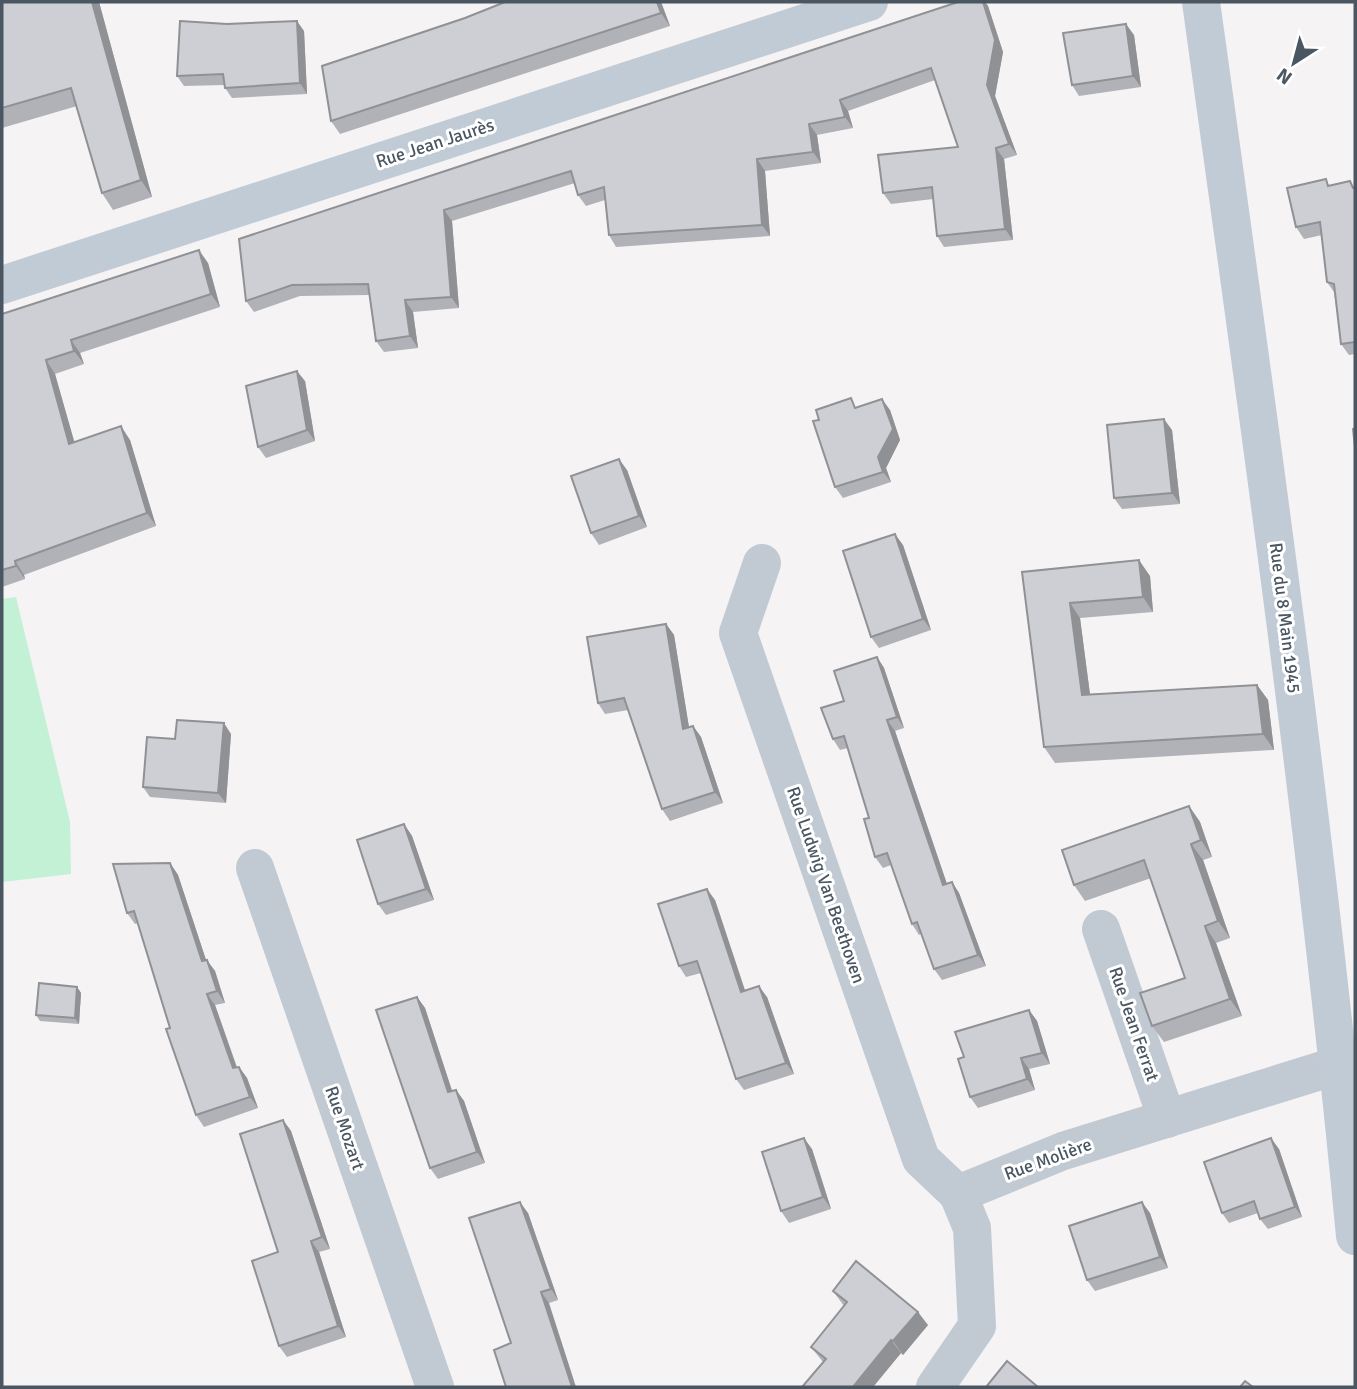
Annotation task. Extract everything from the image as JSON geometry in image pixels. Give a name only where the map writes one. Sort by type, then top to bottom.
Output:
[{"type":"main road","name":"Rue Jean Jaurès","points":[[2,285],[869,2]]},
{"type":"main road","name":"Rue du 8 Main 1945","points":[[1201,2],[1276,543],[1339,1065],[1355,1236]]},
{"type":"street","name":"Rue Ludwig Van Beethoven","points":[[762,563],[738,633],[920,1159],[958,1194]]},
{"type":"street","name":"Rue Mozart","points":[[255,868],[435,1387]]},
{"type":"street","name":"Rue Jean Ferrat","points":[[1101,929],[1167,1119]]},
{"type":"street","name":"Rue Molière","points":[[958,1194],[1063,1152],[1339,1065]]},
{"type":"street","points":[[935,1387],[977,1326],[972,1228],[958,1194]]},
{"type":"green space","points":[[16,597],[70,822],[71,874],[2,882],[2,599]]},
{"type":"building","points":[[2,2],[92,2],[141,180],[102,193],[71,88],[2,108]]},
{"type":"building","points":[[505,2],[657,2],[661,13],[331,121],[322,66]]},
{"type":"building","points":[[958,2],[983,2],[995,40],[987,85],[1009,144],[996,148],[1005,229],[937,236],[932,187],[883,193],[878,155],[958,147],[931,68],[840,100],[845,117],[809,124],[813,152],[757,159],[762,225],[609,235],[604,187],[578,195],[571,171],[444,210],[451,297],[405,300],[410,336],[376,341],[368,284],[292,285],[246,301],[239,239]]},
{"type":"building","points":[[180,21],[227,24],[297,21],[300,83],[225,88],[223,74],[177,76]]},
{"type":"building","points":[[1126,24],[1133,76],[1072,85],[1063,33]]},
{"type":"building","points":[[1326,179],[1328,186],[1350,181],[1353,188],[1355,187],[1355,342],[1341,344],[1334,284],[1327,282],[1320,222],[1296,227],[1287,188]]},
{"type":"building","points":[[199,250],[211,294],[71,340],[74,351],[46,360],[69,444],[121,426],[147,513],[15,561],[16,566],[2,570],[2,314]]},
{"type":"building","points":[[297,371],[307,430],[258,447],[246,386]]},
{"type":"building","points":[[851,398],[855,408],[882,399],[893,429],[878,457],[883,472],[835,487],[813,421],[819,420],[816,410]]},
{"type":"building","points":[[1164,419],[1172,493],[1114,498],[1107,425]]},
{"type":"building","points":[[619,459],[639,516],[591,533],[571,476]]},
{"type":"building","points":[[895,534],[923,619],[871,637],[843,551]]},
{"type":"building","points":[[1139,560],[1143,597],[1070,603],[1082,695],[1257,685],[1263,734],[1044,747],[1022,572]]},
{"type":"building","points":[[666,624],[683,729],[693,726],[715,792],[662,809],[624,698],[598,703],[587,637]]},
{"type":"building","points":[[877,657],[897,717],[887,720],[943,885],[952,882],[978,955],[934,969],[917,922],[912,924],[887,853],[875,857],[864,819],[869,818],[844,736],[833,739],[821,708],[844,701],[834,671]]},
{"type":"building","points":[[177,720],[224,723],[218,793],[143,787],[147,737],[175,739]]},
{"type":"building","points":[[1189,806],[1201,840],[1191,844],[1218,921],[1205,926],[1230,999],[1152,1026],[1140,993],[1185,978],[1144,860],[1074,885],[1062,850]]},
{"type":"building","points":[[404,824],[426,889],[378,904],[357,840]]},
{"type":"building","points":[[170,863],[202,961],[207,960],[217,991],[207,994],[233,1068],[239,1067],[250,1097],[196,1115],[166,1029],[170,1028],[134,911],[127,913],[113,864]]},
{"type":"building","points":[[707,889],[741,992],[759,986],[786,1063],[736,1079],[697,961],[679,966],[658,904]]},
{"type":"building","points":[[39,983],[77,987],[75,1018],[36,1015]]},
{"type":"building","points":[[417,997],[448,1092],[456,1090],[477,1152],[430,1168],[376,1010]]},
{"type":"building","points":[[1029,1010],[1042,1053],[1021,1058],[1027,1079],[970,1097],[958,1059],[964,1057],[955,1032]]},
{"type":"building","points":[[283,1120],[322,1237],[311,1241],[338,1326],[279,1346],[252,1261],[278,1252],[240,1134]]},
{"type":"building","points":[[804,1138],[823,1197],[781,1211],[762,1152]]},
{"type":"building","points":[[1271,1138],[1295,1207],[1260,1219],[1254,1201],[1222,1213],[1204,1162]]},
{"type":"building","points":[[520,1202],[551,1289],[541,1292],[572,1387],[506,1387],[494,1350],[511,1343],[469,1218]]},
{"type":"building","points":[[1142,1202],[1160,1257],[1087,1280],[1069,1226]]},
{"type":"building","points":[[856,1261],[918,1312],[853,1387],[802,1387],[826,1359],[811,1347],[847,1302],[833,1291]]},
{"type":"building","points":[[1007,1361],[1038,1387],[986,1387]]},
{"type":"building","points":[[1245,1381],[1253,1387],[1240,1387]]}]
